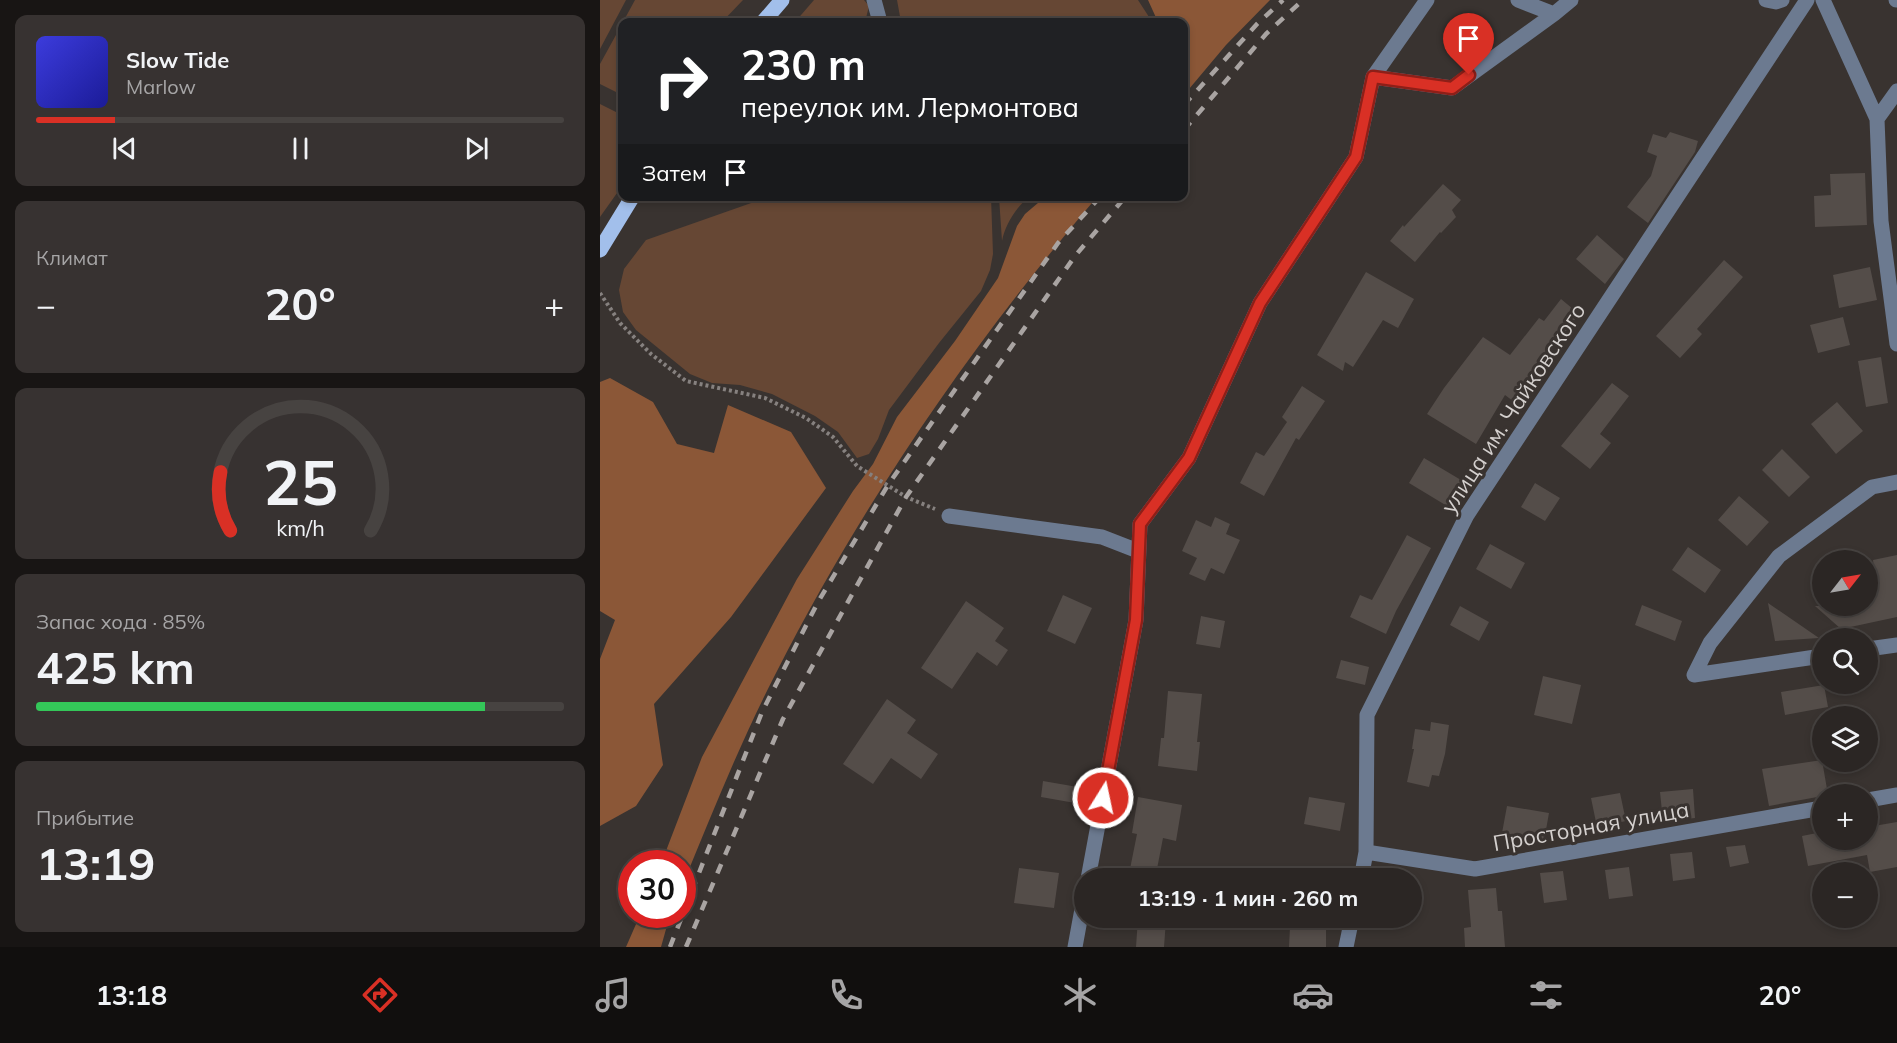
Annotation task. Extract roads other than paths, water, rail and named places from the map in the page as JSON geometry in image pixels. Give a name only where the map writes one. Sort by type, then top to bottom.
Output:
[{"type":"main road","points":[[766,18],[782,0]]},
{"type":"main road","points":[[600,250],[630,201]]},
{"type":"street","points":[[874,0],[879,18]]},
{"type":"street","points":[[1090,868],[1136,620],[1140,524],[1189,458],[1260,303],[1356,157],[1373,77],[1427,0]]},
{"type":"street","points":[[1518,0],[1554,14]]},
{"type":"street","points":[[1373,77],[1452,88],[1571,0]]},
{"type":"street","points":[[1766,0],[1776,2],[1782,0]]},
{"type":"street","name":"улица им. Чайковского","points":[[1362,868],[1366,852],[1368,715],[1467,515],[1808,0]]},
{"type":"street","points":[[1823,0],[1877,119],[1881,220],[1897,344]]},
{"type":"street","points":[[1877,119],[1897,91]]},
{"type":"street","points":[[1812,657],[1694,675],[1710,643],[1779,556],[1872,487],[1897,482]]},
{"type":"street","points":[[949,516],[1102,537],[1138,551]]},
{"type":"street","points":[[1878,648],[1897,645]]},
{"type":"street","points":[[1878,798],[1897,795]]},
{"type":"street","name":"Просторная улица","points":[[1366,852],[1475,869],[1812,810]]},
{"type":"street","points":[[1076,947],[1079,928]]},
{"type":"street","points":[[1346,947],[1350,928]]},
{"type":"railway","points":[[1188,101],[1257,24],[1283,0]]},
{"type":"railway","points":[[1188,125],[1266,34],[1303,0]]},
{"type":"railway","points":[[670,947],[762,712],[818,602],[888,485],[1058,243],[1096,201]]},
{"type":"railway","points":[[686,947],[783,719],[906,497],[1075,256],[1122,201]]}]
